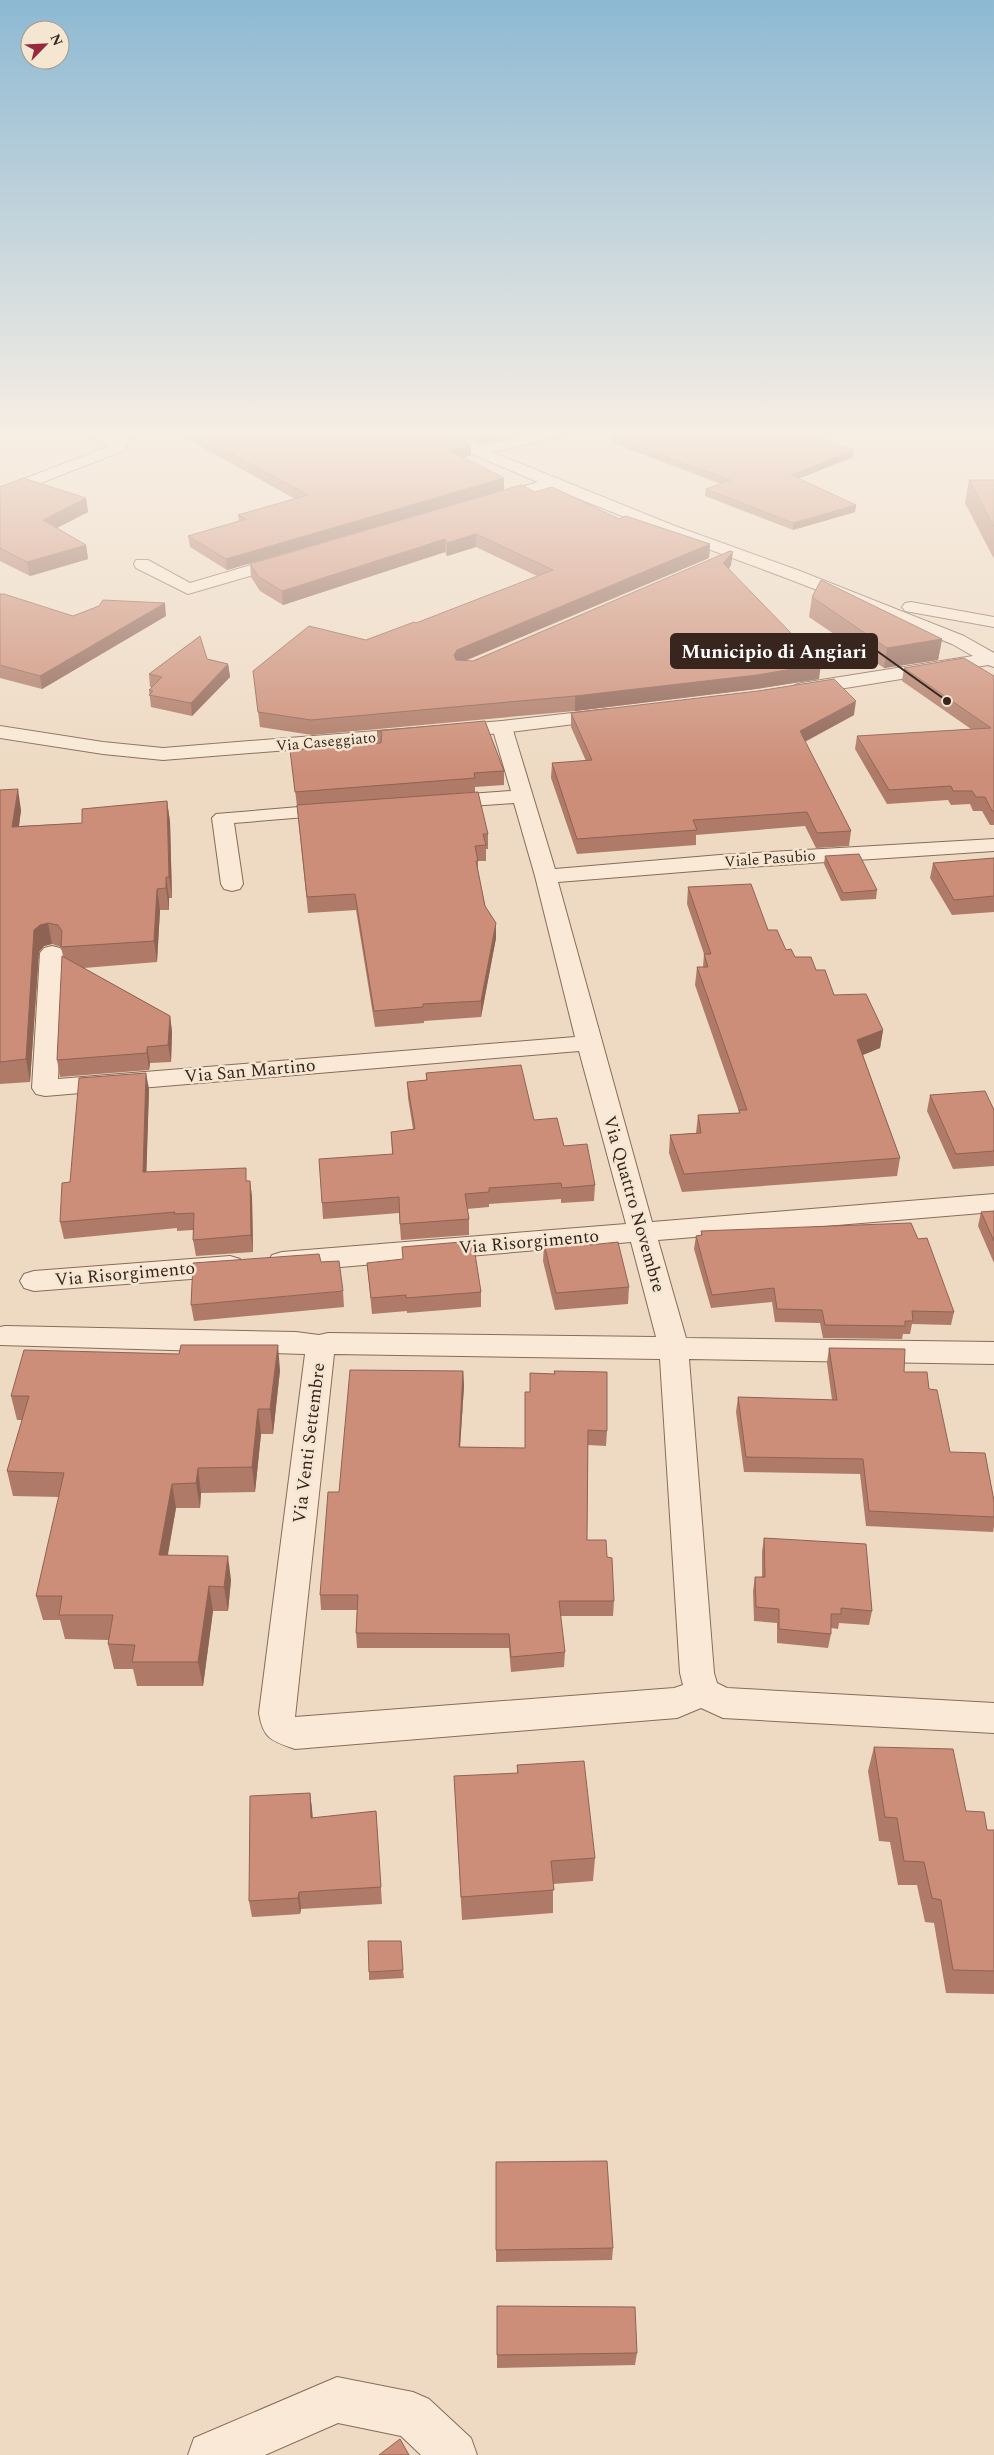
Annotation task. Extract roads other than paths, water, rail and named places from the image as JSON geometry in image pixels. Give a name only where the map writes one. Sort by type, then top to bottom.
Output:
[{"type":"street","points":[[710,545],[794,575],[958,640],[993,660]]},
{"type":"street","points":[[716,562],[734,554]]},
{"type":"street","points":[[142,564],[188,589],[300,556]]},
{"type":"street","points":[[794,575],[907,607],[994,623]]},
{"type":"street","points":[[860,680],[911,662],[958,640],[962,640],[963,633],[968,629],[994,623]]},
{"type":"street","points":[[784,692],[993,660]]},
{"type":"street","name":"Via Caseggiato","points":[[0,732],[103,748],[162,754],[232,750],[502,727],[622,713]]},
{"type":"street","name":"Via Quattro Novembre","points":[[502,727],[546,876],[588,1043],[643,1233],[674,1349],[697,1673],[702,1692]]},
{"type":"street","points":[[422,804],[522,796]]},
{"type":"street","points":[[232,884],[223,818],[353,809]]},
{"type":"street","name":"Viale Pasubio","points":[[546,876],[720,862],[994,845]]},
{"type":"street","name":"Via San Martino","points":[[52,953],[45,1088],[588,1043]]},
{"type":"street","name":"Via Risorgimento","points":[[34,1281],[994,1203]]},
{"type":"street","points":[[6,1336],[296,1342],[321,1346]]},
{"type":"street","name":"Via Venti Settembre","points":[[702,1692],[677,1703],[295,1734],[279,1726],[278,1713],[321,1346],[334,1342],[994,1353]]},
{"type":"street","points":[[702,1692],[723,1703],[994,1718]]},
{"type":"street","points":[[211,2455],[337,2400],[413,2415],[454,2455]]},
{"type":"place","name":"Municipio di Angiari","points":[[947,701]]}]
